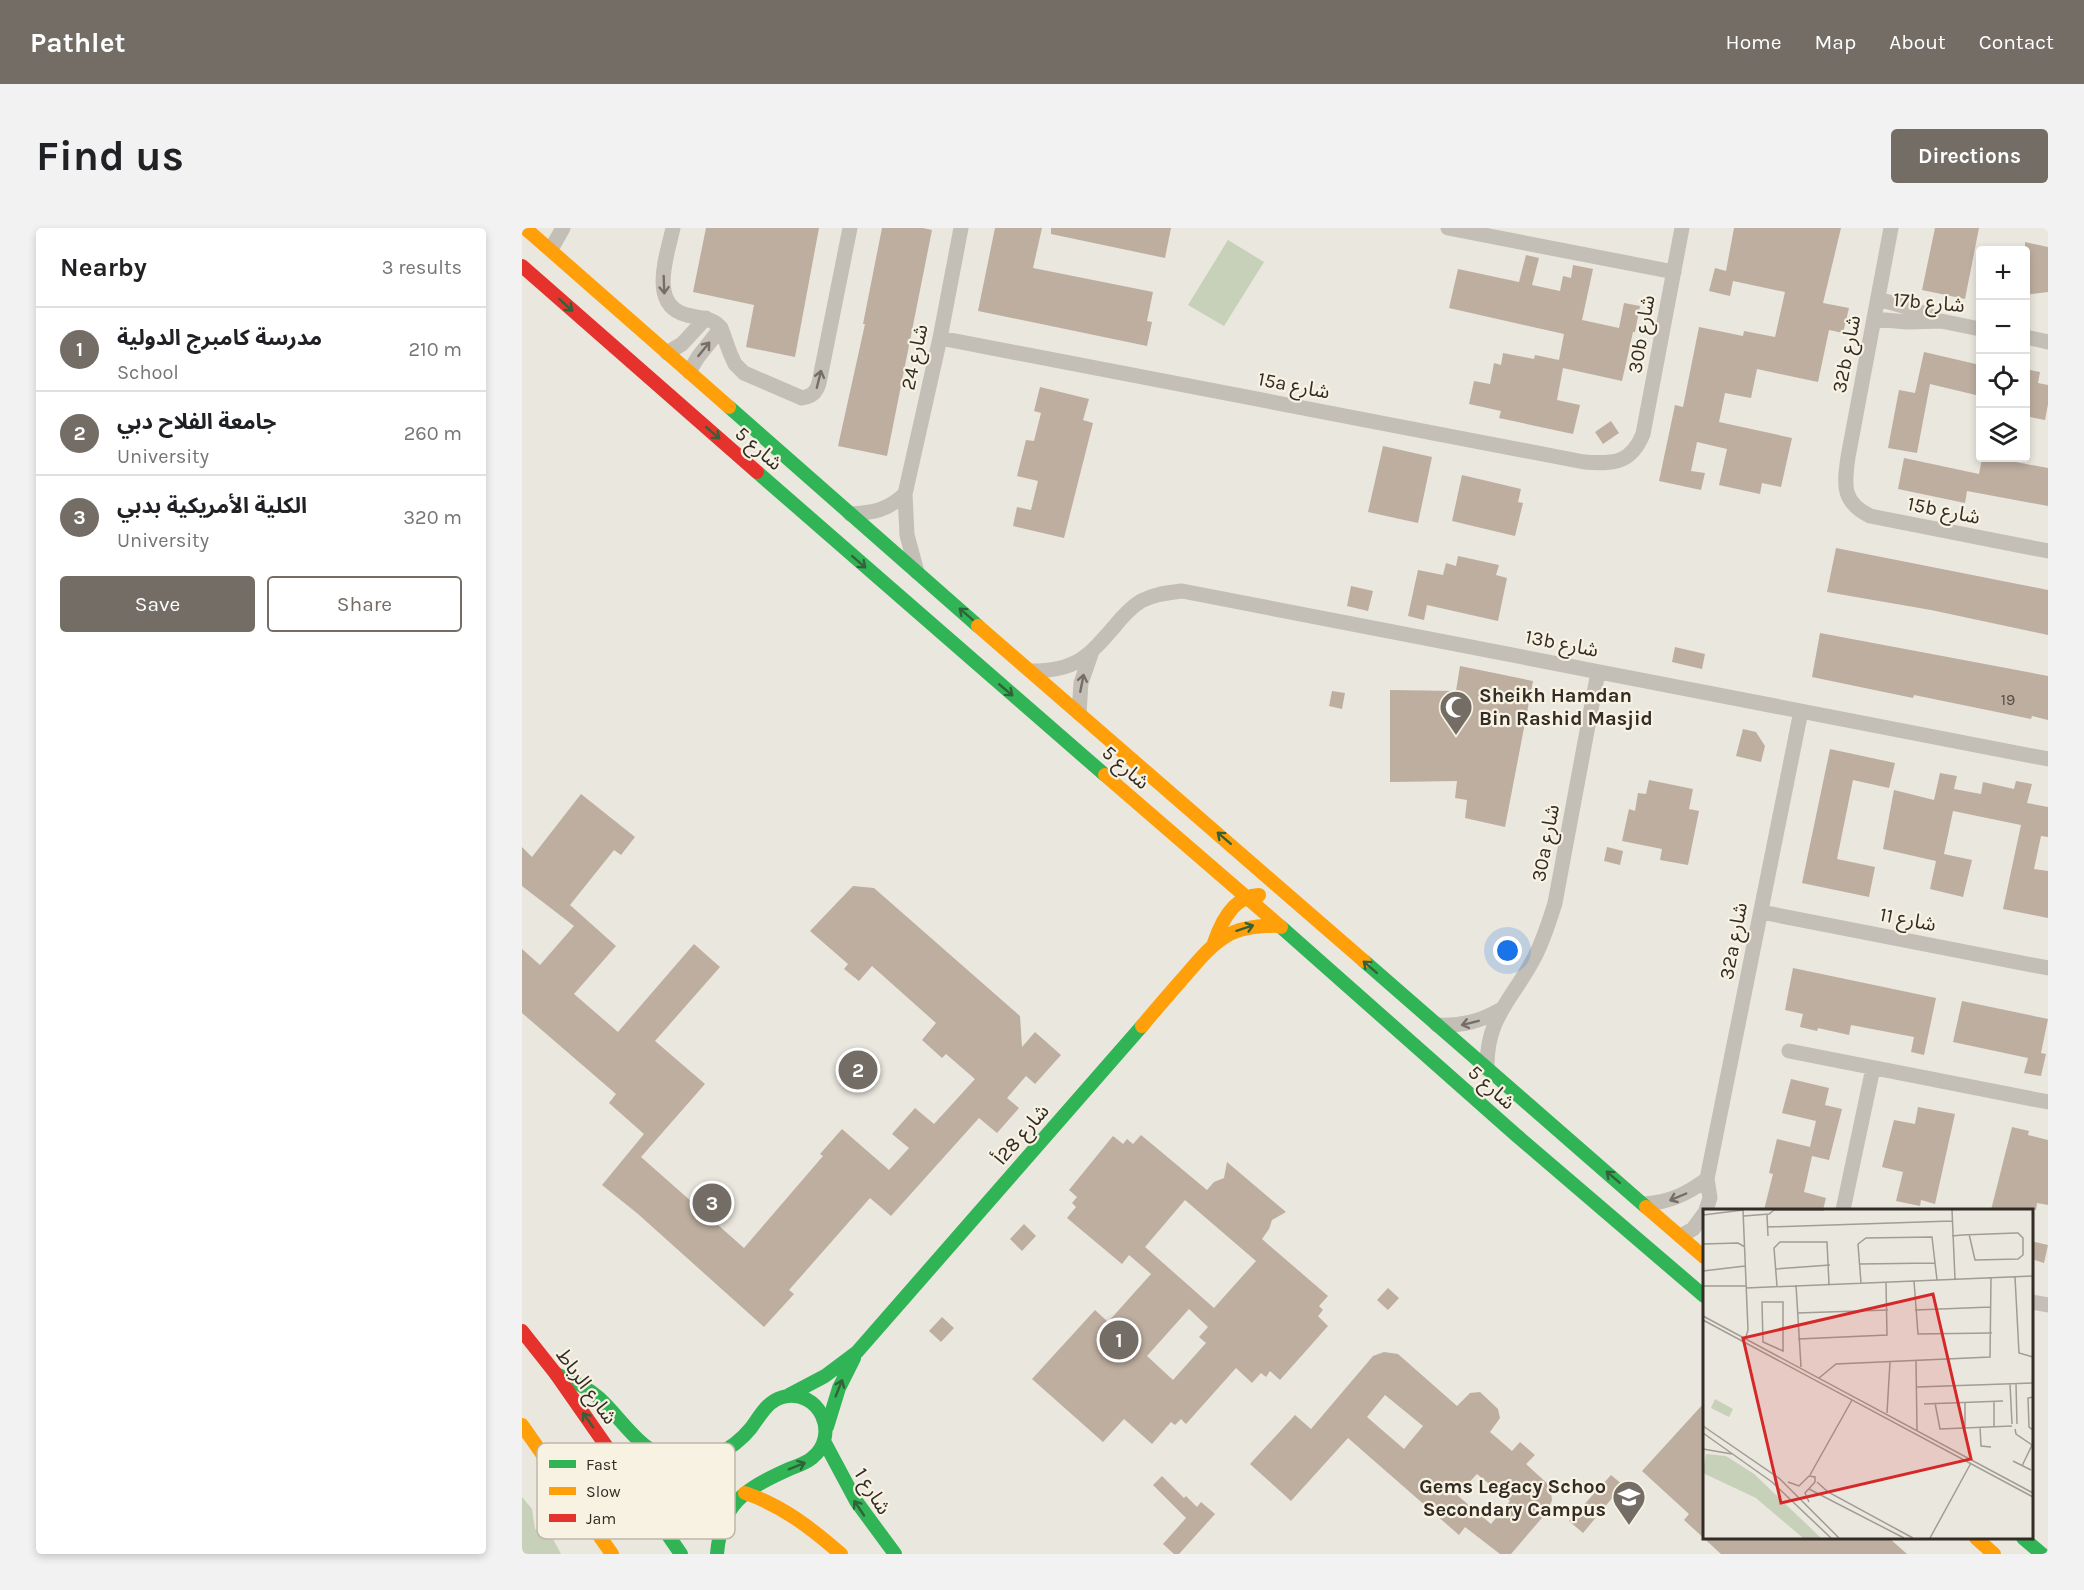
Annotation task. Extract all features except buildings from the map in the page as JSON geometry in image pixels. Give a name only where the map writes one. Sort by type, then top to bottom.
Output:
[{"type":"main road","name":"شارع 5","points":[[525,228],[1703,1256]]},
{"type":"main road","points":[[530,250],[549,248]]},
{"type":"main road","name":"شارع 5","points":[[522,266],[998,683],[1246,896],[1516,1135],[1703,1295]]},
{"type":"main road","points":[[1246,896],[1260,895],[1274,903]]},
{"type":"main road","name":"شارع 28أ","points":[[1214,943],[1225,920],[1246,896]]},
{"type":"main road","name":"شارع 28أ","points":[[734,1443],[745,1434],[768,1403],[825,1376],[857,1352],[1214,943],[1233,932],[1256,925],[1280,926]]},
{"type":"main road","points":[[1344,962],[1385,996],[1393,999],[1408,999]]},
{"type":"main road","points":[[1516,1135],[1531,1137],[1545,1143],[1639,1223]]},
{"type":"main road","points":[[1656,1233],[1675,1238],[1681,1236]]},
{"type":"main road","name":"شارع الرباط","points":[[522,1331],[556,1374],[604,1443]]},
{"type":"main road","name":"شارع 28أ","points":[[825,1443],[827,1427],[839,1388],[857,1352]]},
{"type":"main road","name":"شارع 28أ","points":[[556,1374],[588,1389],[640,1443]]},
{"type":"main road","points":[[789,1395],[802,1397],[814,1403],[823,1414],[827,1427]]},
{"type":"main road","points":[[522,1425],[537,1446]]},
{"type":"main road","points":[[735,1502],[764,1481],[817,1456],[825,1443]]},
{"type":"main road","name":"شارع 1","points":[[825,1443],[855,1504],[895,1554]]},
{"type":"main road","points":[[745,1493],[778,1504],[793,1513],[841,1554]]},
{"type":"main road","points":[[602,1539],[612,1554]]},
{"type":"main road","name":"شارع الرباط","points":[[671,1539],[681,1554]]},
{"type":"main road","points":[[1977,1539],[1994,1554]]},
{"type":"main road","points":[[2024,1539],[2042,1554]]},
{"type":"street","points":[[549,248],[554,244],[563,228]]},
{"type":"street","points":[[673,228],[663,281],[663,292],[667,303],[676,311],[706,318],[717,324],[721,328],[735,364],[744,373],[802,398],[810,396],[819,384],[850,228]]},
{"type":"street","name":"شارع 24","points":[[917,572],[907,536],[905,494],[940,338],[961,228]]},
{"type":"street","points":[[1448,228],[1674,272]]},
{"type":"street","name":"30b شارع","points":[[1637,448],[1647,417],[1682,228]]},
{"type":"street","name":"32b شارع","points":[[1845,488],[1848,457],[1892,228]]},
{"type":"street","points":[[1878,299],[1910,308],[1941,321]]},
{"type":"street","points":[[667,353],[682,344],[706,318]]},
{"type":"street","name":"17b شارع","points":[[1874,319],[1907,322],[1941,321],[1976,327]]},
{"type":"street","points":[[689,372],[721,328]]},
{"type":"street","name":"15a شارع","points":[[940,338],[1584,462],[1608,464],[1623,459],[1637,448]]},
{"type":"street","points":[[2030,338],[2048,342]]},
{"type":"street","name":"15b شارع","points":[[1845,488],[1850,500],[1858,510],[1870,516],[2048,551]]},
{"type":"street","points":[[850,514],[883,510],[905,494]]},
{"type":"street","name":"13b شارع","points":[[1031,671],[1047,671],[1077,663],[1091,654],[1125,613],[1142,601],[1161,594],[1182,591],[2048,759]]},
{"type":"street","name":"13b شارع","points":[[1079,713],[1081,683],[1091,654]]},
{"type":"street","name":"30a شارع","points":[[1487,1069],[1486,1051],[1489,1035],[1500,1010],[1521,982],[1535,957],[1555,903],[1598,672]]},
{"type":"street","name":"32a شارع","points":[[1706,1209],[1710,1198],[1707,1179],[1801,711]]},
{"type":"street","name":"شارع 11","points":[[1761,912],[2048,968]]},
{"type":"street","name":"30a شارع","points":[[1437,1025],[1455,1026],[1472,1023],[1500,1010]]},
{"type":"street","points":[[1789,1052],[2048,1102]]},
{"type":"street","points":[[1843,1209],[1873,1068]]},
{"type":"street","points":[[1645,1204],[1662,1203],[1678,1197],[1707,1179]]},
{"type":"street","name":"32a شارع","points":[[1681,1236],[1693,1229],[1703,1215]]},
{"type":"street","points":[[2033,1302],[2048,1305]]},
{"type":"green space","points":[[1228,240],[1264,262],[1224,326],[1188,305]]},
{"type":"green space","points":[[522,1497],[532,1509],[537,1539],[553,1539],[561,1554],[522,1554]]},
{"type":"traffic: fast","points":[[729,407],[978,626]]},
{"type":"traffic: fast","points":[[757,472],[1105,775]]},
{"type":"traffic: fast","points":[[1281,927],[1516,1135],[1703,1295]]},
{"type":"traffic: fast","points":[[1364,961],[1646,1207]]},
{"type":"traffic: fast","points":[[789,1395],[825,1376],[857,1352],[1142,1026]]},
{"type":"traffic: fast","points":[[827,1427],[839,1388],[854,1358]]},
{"type":"traffic: fast","points":[[556,1374],[573,1381],[599,1398],[642,1443]]},
{"type":"traffic: fast","points":[[735,1444],[751,1428],[764,1410],[783,1397],[796,1396],[816,1406],[825,1426],[825,1438],[821,1448],[812,1458],[759,1484],[735,1504]]},
{"type":"traffic: fast","points":[[825,1443],[856,1501],[895,1554]]},
{"type":"traffic: fast","points":[[671,1539],[681,1554]]},
{"type":"traffic: fast","points":[[717,1554],[719,1539]]},
{"type":"traffic: fast","points":[[2024,1539],[2042,1554]]},
{"type":"traffic: slow","points":[[525,228],[729,407]]},
{"type":"traffic: slow","points":[[978,626],[1364,961]]},
{"type":"traffic: slow","points":[[1105,775],[1281,927]]},
{"type":"traffic: slow","points":[[1214,943],[1220,927],[1236,905],[1250,896],[1259,895]]},
{"type":"traffic: slow","points":[[1142,1026],[1215,944],[1236,931],[1263,926],[1280,926]]},
{"type":"traffic: slow","points":[[1646,1207],[1703,1256]]},
{"type":"traffic: slow","points":[[522,1425],[537,1446]]},
{"type":"traffic: slow","points":[[745,1493],[772,1504],[796,1519],[841,1554]]},
{"type":"traffic: slow","points":[[602,1539],[612,1554]]},
{"type":"traffic: slow","points":[[1977,1539],[1994,1554]]},
{"type":"traffic: jam","points":[[522,266],[757,472]]},
{"type":"traffic: jam","points":[[522,1331],[556,1374],[604,1443]]},
{"type":"place","name":"Sheikh Hamdan Bin Rashid Masjid","points":[[1456,736]]},
{"type":"place","name":"جامعة الفلاح دبي","points":[[858,1070]]},
{"type":"place","name":"الكلية الأمريكية بدبي","points":[[712,1203]]},
{"type":"place","name":"مدرسة كامبرج الدولية","points":[[1119,1340]]},
{"type":"place","name":"Gems Legacy Schoo Secondary Campus","points":[[1629,1526]]}]
